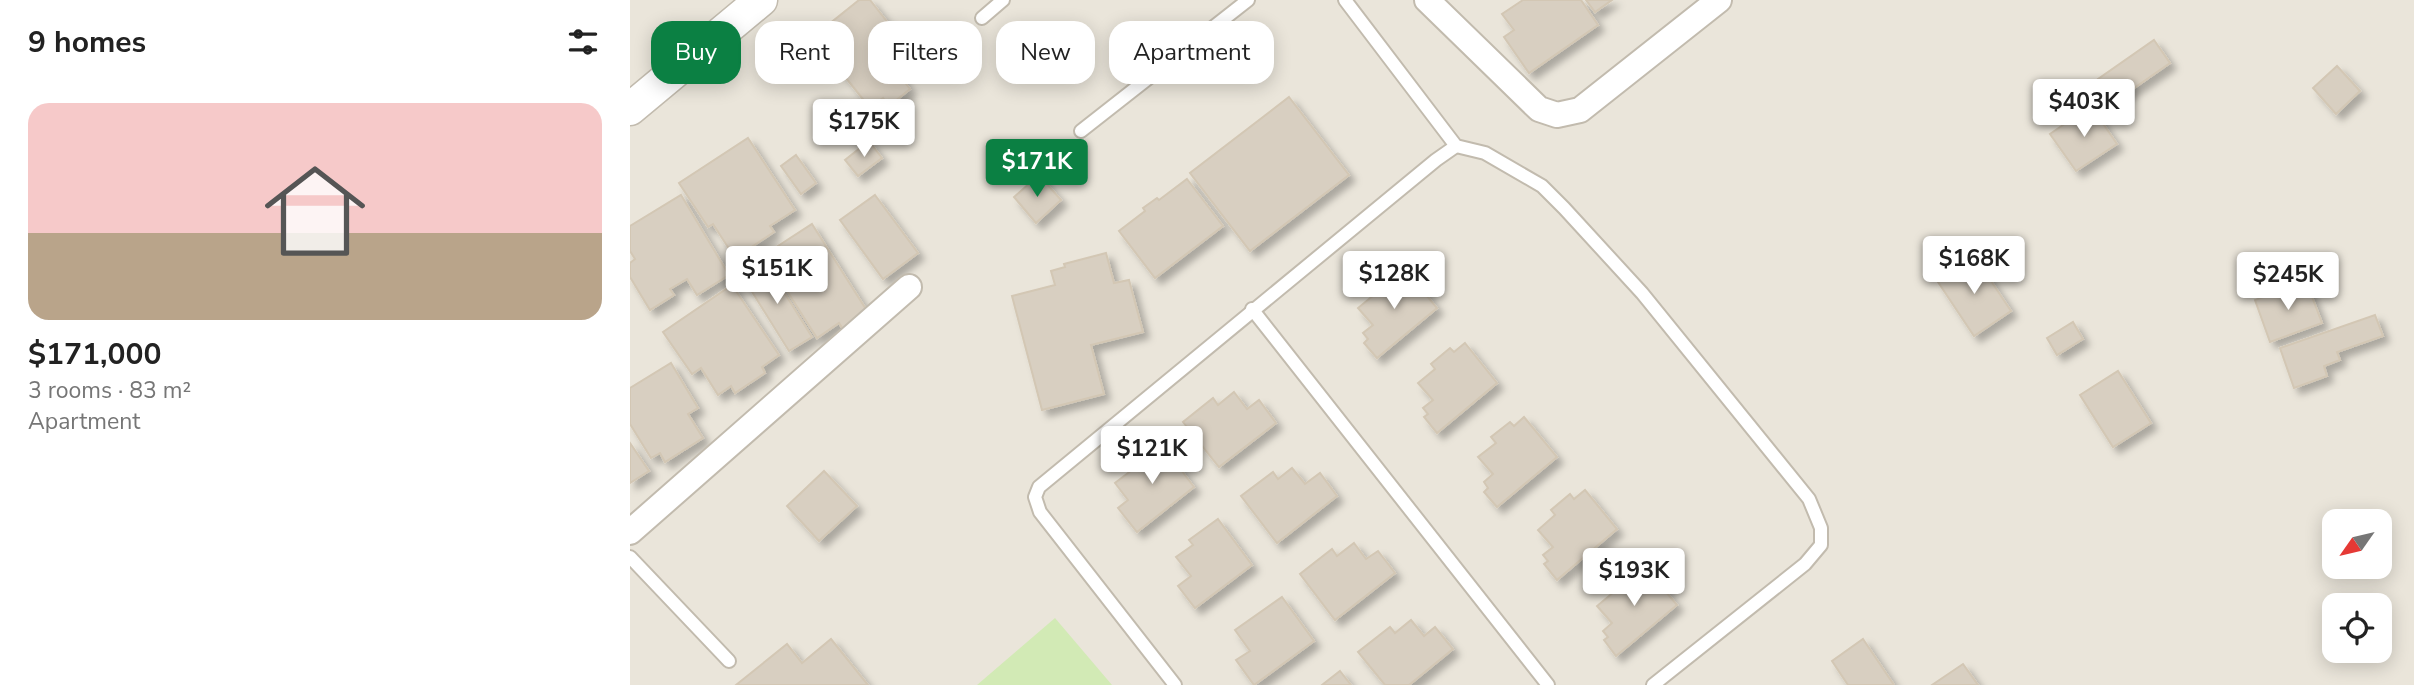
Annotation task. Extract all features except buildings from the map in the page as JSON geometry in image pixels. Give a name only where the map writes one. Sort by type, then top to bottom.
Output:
[{"type":"street","points":[[630,109],[761,0]]},
{"type":"street","points":[[1427,0],[1539,109],[1557,116],[1580,110],[1719,0]]},
{"type":"street","points":[[630,532],[909,287]]},
{"type":"lane","points":[[982,18],[1003,0]]},
{"type":"lane","points":[[1081,131],[1248,0]]},
{"type":"lane","points":[[1345,0],[1456,146],[1485,153],[1542,186],[1564,208],[1642,293],[1809,499],[1821,528],[1821,545],[1805,564],[1653,685]]},
{"type":"lane","points":[[1175,685],[1040,512],[1035,497],[1039,487],[1252,309],[1456,146]]},
{"type":"lane","points":[[1252,309],[1548,685]]},
{"type":"lane","points":[[630,556],[729,661]]},
{"type":"shaded area","points":[[630,0],[2414,0],[2414,685],[630,685]]},
{"type":"green space","points":[[1055,618],[1112,685],[977,685]]}]
